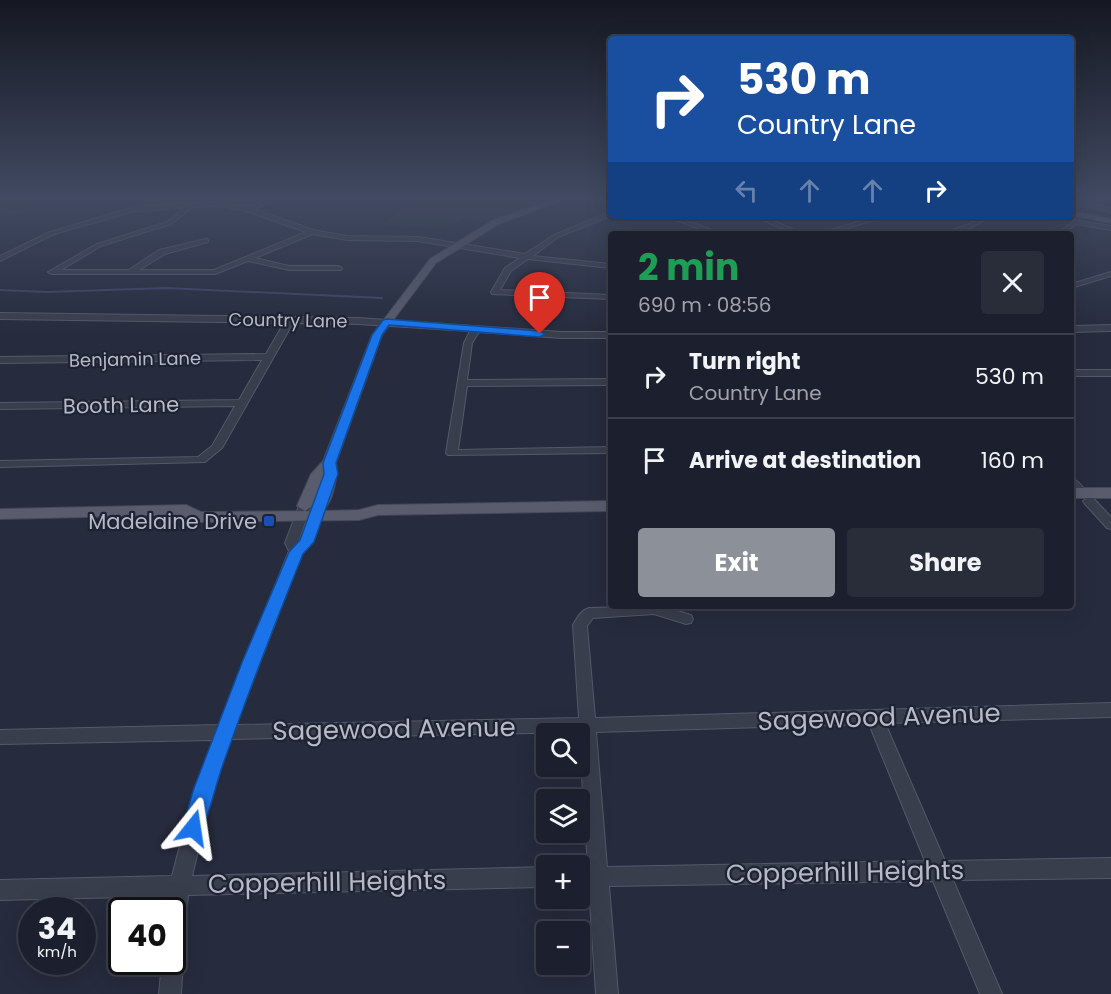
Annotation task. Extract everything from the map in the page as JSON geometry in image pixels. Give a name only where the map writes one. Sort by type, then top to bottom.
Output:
[{"type":"main road","points":[[311,511],[331,474],[329,463],[377,335],[433,261],[459,244]]},
{"type":"main road","points":[[1077,494],[1111,493]]},
{"type":"main road","points":[[1077,494],[1111,501]]},
{"type":"main road","points":[[0,514],[178,511],[201,517],[311,511],[359,515],[378,510],[608,506]]},
{"type":"street","points":[[0,259],[28,243]]},
{"type":"street","points":[[104,243],[52,272],[215,272],[285,243]]},
{"type":"street","points":[[132,271],[160,252],[196,243]]},
{"type":"street","points":[[454,243],[566,263],[608,266]]},
{"type":"street","points":[[546,243],[506,272],[495,292],[608,297]]},
{"type":"street","points":[[248,259],[289,268],[338,268]]},
{"type":"street","points":[[1074,285],[1111,274]]},
{"type":"street","name":"Country Lane","points":[[0,316],[387,322],[561,335],[608,335]]},
{"type":"street","points":[[0,464],[201,460],[213,453],[290,320]]},
{"type":"street","points":[[1074,329],[1111,328]]},
{"type":"street","points":[[476,329],[468,342],[452,453],[608,450]]},
{"type":"street","name":"Benjamin Lane","points":[[0,360],[269,357]]},
{"type":"street","points":[[1074,373],[1111,373]]},
{"type":"street","points":[[462,383],[608,382]]},
{"type":"street","name":"Booth Lane","points":[[0,406],[242,403]]},
{"type":"street","points":[[1077,494],[1111,525]]},
{"type":"street","points":[[179,897],[197,809],[224,732],[296,552],[306,542],[311,511]]},
{"type":"street","points":[[588,723],[580,625],[589,613],[654,609],[686,619]]},
{"type":"street","name":"Sagewood Avenue","points":[[590,725],[1111,710]]},
{"type":"street","points":[[874,717],[991,994]]},
{"type":"street","name":"Sagewood Avenue","points":[[0,737],[536,726]]},
{"type":"street","points":[[588,777],[588,855]]},
{"type":"street","name":"Copperhill Heights","points":[[590,876],[1111,868]]},
{"type":"street","name":"Copperhill Heights","points":[[0,890],[536,877]]},
{"type":"street","points":[[590,888],[607,994]]},
{"type":"street","points":[[170,994],[171,975]]},
{"type":"waterway","points":[[0,290],[47,292],[167,288],[382,298]]},
{"type":"place","name":"Madelaine Drive","points":[[269,521]]},
{"type":"route","points":[[193,828],[204,788],[252,660],[296,552],[306,542],[331,474],[329,463],[377,335],[387,322],[540,334]]}]
